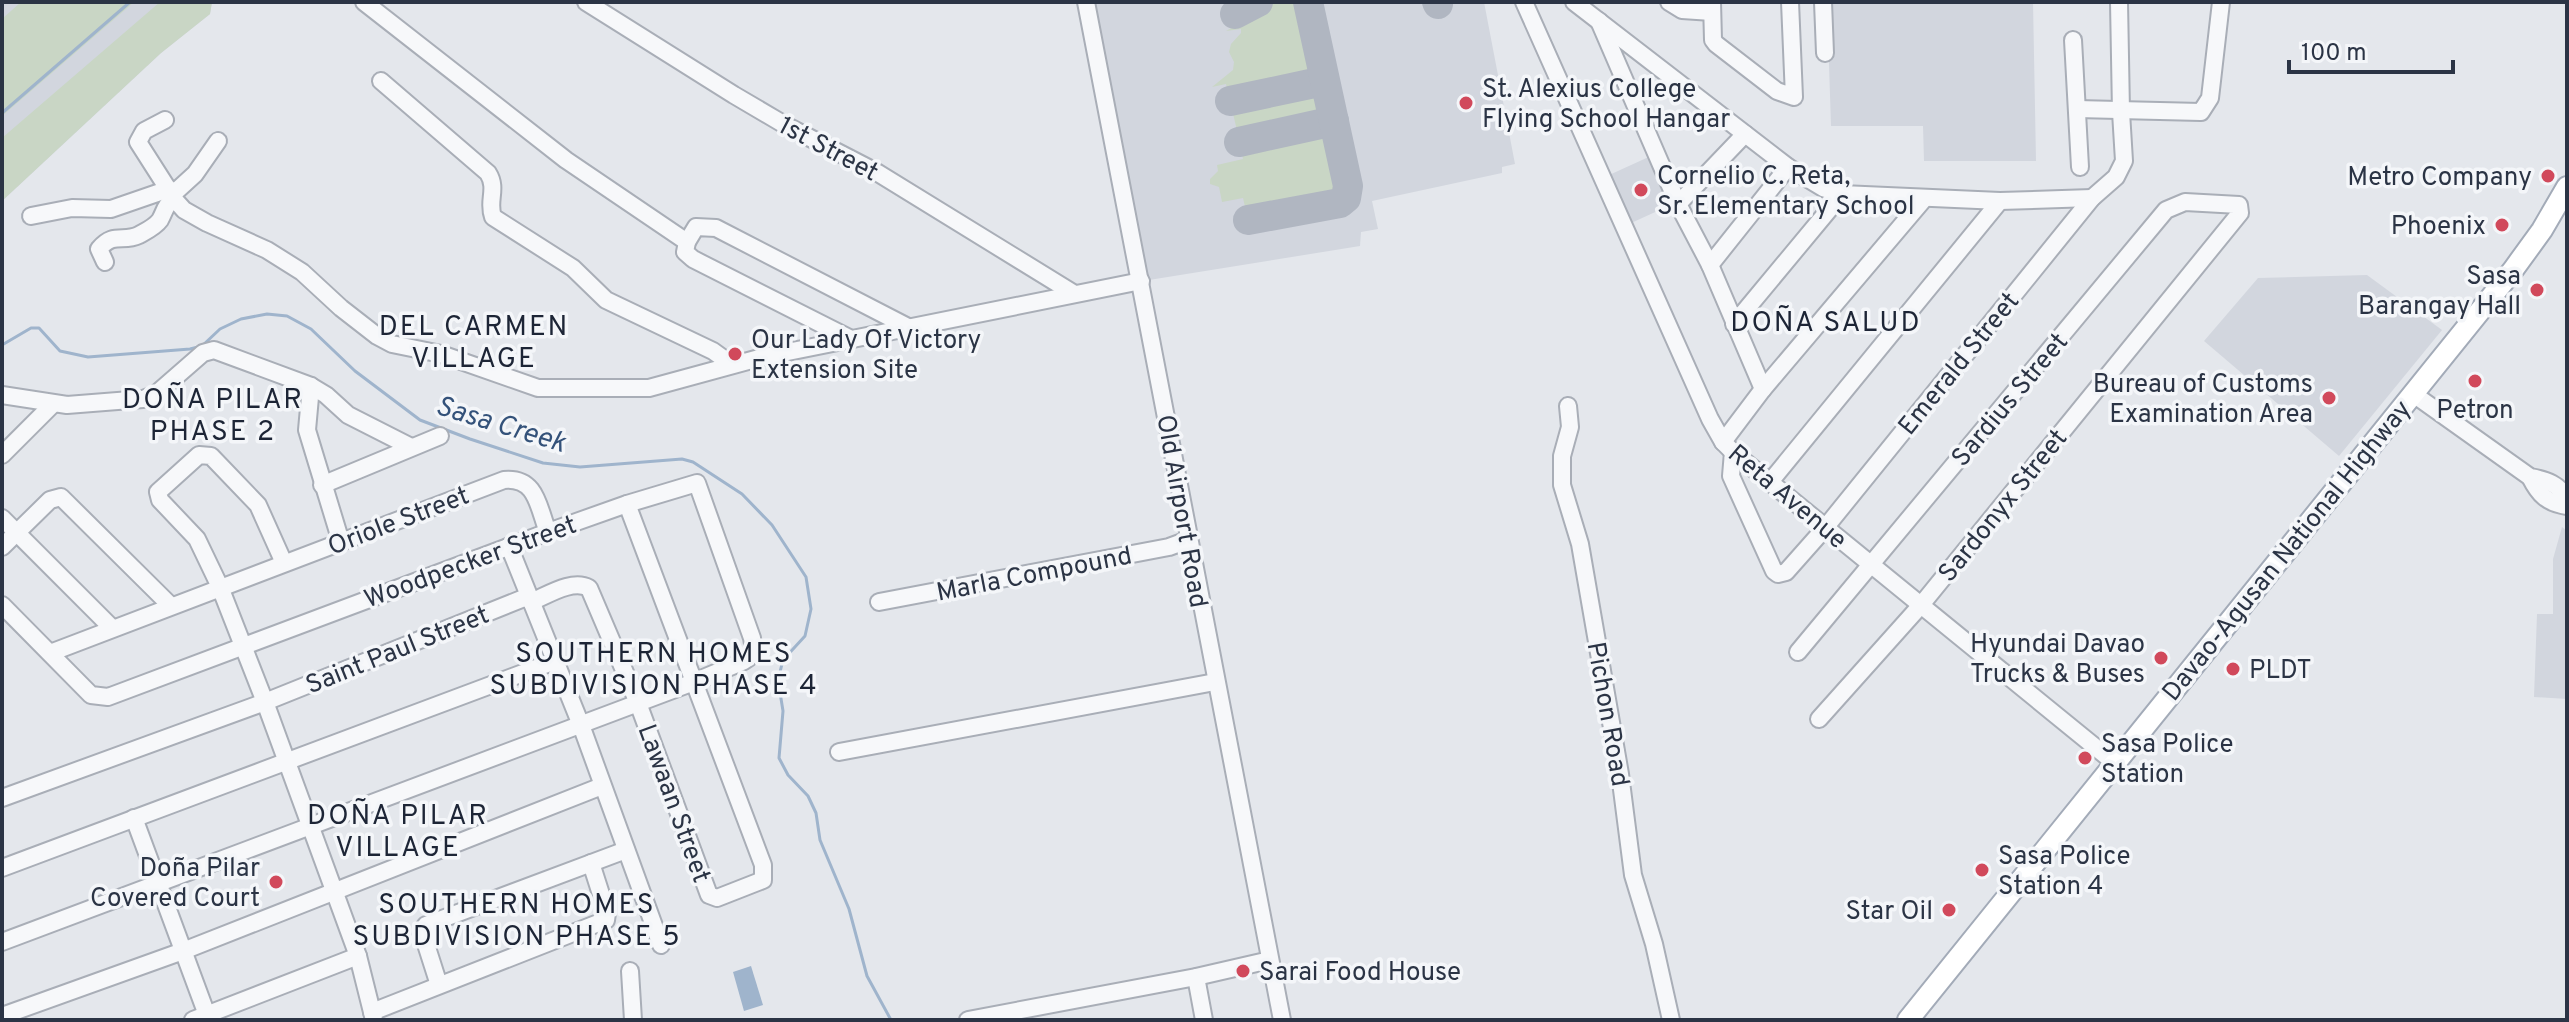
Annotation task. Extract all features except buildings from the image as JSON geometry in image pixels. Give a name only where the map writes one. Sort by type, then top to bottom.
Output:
[{"type":"main road","name":"Davao-Agusan National Highway","points":[[1908,1020],[2518,263],[2567,187]]},
{"type":"street","points":[[364,2],[566,160],[692,234]]},
{"type":"street","name":"1st Street","points":[[586,2],[734,95],[878,173],[1073,293]]},
{"type":"street","name":"Old Airport Road","points":[[1086,2],[1282,1020]]},
{"type":"street","name":"Reta Avenue","points":[[1524,2],[1710,419],[1728,447],[2116,764]]},
{"type":"street","points":[[1574,2],[1788,167],[1823,188],[1842,194],[1924,199],[2000,201],[2092,198]]},
{"type":"street","points":[[1669,2],[1682,10],[1712,7],[1713,40],[1716,44],[1777,91],[1794,97],[1790,2]]},
{"type":"street","points":[[1823,2],[1825,53]]},
{"type":"street","name":"Emerald Street","points":[[1728,447],[1731,476],[1778,574],[1786,572],[2092,198],[2122,169],[2125,154],[2119,2]]},
{"type":"street","points":[[2077,109],[2193,112],[2204,109],[2210,98],[2221,2]]},
{"type":"street","points":[[1598,18],[1678,204],[1710,265],[1763,389]]},
{"type":"street","points":[[2073,40],[2080,167]]},
{"type":"street","points":[[381,81],[488,173],[494,183],[490,206],[493,217],[573,268],[600,296],[713,351],[731,364]]},
{"type":"street","points":[[165,120],[144,131],[138,142],[171,194],[192,216],[267,250],[302,272],[341,308],[392,344],[427,350],[538,388],[649,388],[731,364],[849,338],[1141,281]]},
{"type":"street","points":[[1678,204],[1745,134]]},
{"type":"street","points":[[105,262],[99,249],[116,236],[134,237],[153,226],[162,217],[171,194],[195,174],[218,141]]},
{"type":"street","points":[[1710,265],[1788,167]]},
{"type":"street","points":[[31,216],[72,208],[111,209],[171,194]]},
{"type":"street","points":[[1734,324],[1842,194]]},
{"type":"street","points":[[1728,447],[1763,389],[1924,199]]},
{"type":"street","points":[[1770,482],[2000,201]]},
{"type":"street","name":"Sardius Street","points":[[1798,652],[2166,210],[2185,202],[2236,204],[2241,207],[2240,213]]},
{"type":"street","name":"Sardonyx Street","points":[[1819,719],[1921,605],[2240,213]]},
{"type":"street","points":[[849,338],[693,259],[685,252],[692,234],[709,226],[735,235],[908,327]]},
{"type":"street","points":[[2,395],[53,404],[150,397],[203,353],[214,350],[311,386],[348,415],[411,447]]},
{"type":"street","points":[[311,386],[307,430],[341,542]]},
{"type":"street","points":[[2412,393],[2530,477],[2548,480],[2563,491],[2567,499]]},
{"type":"street","points":[[2,455],[53,404]]},
{"type":"street","name":"Pichon Road","points":[[1568,406],[1570,427],[1562,456],[1562,485],[1580,544],[1620,774],[1633,875],[1654,944],[1671,1020]]},
{"type":"street","points":[[322,485],[440,436]]},
{"type":"street","points":[[284,563],[258,505],[211,456],[203,454],[195,458],[160,489],[160,500],[197,539],[244,645],[358,956],[373,1016],[439,985],[606,920],[605,905],[591,863]]},
{"type":"street","points":[[2530,477],[2538,493],[2553,504],[2567,506]]},
{"type":"street","name":"Oriole Street","points":[[50,653],[504,480],[525,482],[533,492],[548,532]]},
{"type":"street","name":"Woodpecker Street","points":[[50,653],[87,691],[99,697],[115,694],[509,546],[697,483],[754,645],[750,658],[694,682]]},
{"type":"street","points":[[2,547],[50,500],[61,497],[171,606]]},
{"type":"street","points":[[2,942],[694,682],[627,504]]},
{"type":"street","points":[[2,518],[112,628]]},
{"type":"street","name":"Marla Compound","points":[[879,602],[1169,547],[1188,540]]},
{"type":"street","points":[[509,546],[581,725],[661,945]]},
{"type":"street","name":"Lawaan Street","points":[[530,599],[573,585],[581,584],[589,588],[638,703],[712,897],[749,887],[765,877],[694,682]]},
{"type":"street","name":"Saint Paul Street","points":[[2,798],[265,702],[530,599]]},
{"type":"street","points":[[2,605],[50,653]]},
{"type":"street","points":[[2,868],[555,661]]},
{"type":"street","points":[[839,752],[1215,682]]},
{"type":"street","points":[[2,1016],[183,951],[602,786]]},
{"type":"street","points":[[134,818],[183,951],[200,1018],[358,956]]},
{"type":"street","points":[[439,985],[424,938],[426,925],[626,850]]},
{"type":"street","points":[[968,1020],[1270,960]]},
{"type":"street","points":[[630,971],[633,1020]]},
{"type":"street","points":[[1196,977],[1204,1020]]},
{"type":"shaded area","points":[[2,2],[212,2],[210,14],[161,53],[2,201]]},
{"type":"shaded area","points":[[1094,2],[1484,2],[1515,164],[1502,167],[1502,173],[1372,201],[1378,229],[1361,232],[1360,246],[1149,280]]},
{"type":"shaded area","points":[[1827,2],[2033,2],[2036,161],[1924,161],[1923,126],[1831,126]]},
{"type":"shaded area","name":"Cornelio C. Reta, Sr. Elementary School","points":[[1653,155],[1675,203],[1629,224],[1607,176]]},
{"type":"shaded area","name":"Bureau of Customs Examination Area","points":[[2367,275],[2442,330],[2339,456],[2204,341],[2258,278]]},
{"type":"shaded area","points":[[2562,527],[2567,531],[2567,699],[2534,697],[2537,614],[2553,614],[2553,559]]},
{"type":"green space","points":[[21,2],[134,2],[2,116],[2,19]]},
{"type":"green space","points":[[160,2],[212,2],[210,14],[161,53],[2,201],[2,138]]},
{"type":"green space","points":[[1268,2],[1299,2],[1315,80],[1229,96],[1226,84],[1212,87],[1233,70],[1234,62],[1229,52],[1241,29],[1226,31],[1239,24],[1237,18]]},
{"type":"green space","points":[[1317,89],[1324,121],[1286,129],[1284,126],[1239,139],[1231,105]]},
{"type":"green space","points":[[1325,127],[1339,192],[1334,200],[1252,216],[1246,211],[1243,198],[1222,202],[1219,187],[1210,184],[1210,179],[1218,171],[1217,165],[1243,159],[1240,145],[1272,139],[1273,144],[1287,141],[1287,136]]},
{"type":"water","points":[[751,966],[763,1005],[744,1011],[733,972]]},
{"type":"waterway","points":[[2,113],[130,2]]},
{"type":"waterway","name":"Sasa Creek","points":[[2,345],[31,328],[39,328],[60,351],[88,357],[190,349],[202,346],[220,329],[241,319],[267,314],[287,316],[311,329],[355,371],[420,420],[543,463],[580,467],[682,459],[693,462],[742,494],[772,525],[806,577],[811,609],[805,636],[783,660],[778,680],[783,711],[779,758],[788,775],[808,796],[816,813],[820,840],[849,909],[867,976],[891,1020]]},
{"type":"taxiway","points":[[1235,14],[1258,2]]},
{"type":"taxiway","points":[[1248,220],[1340,203],[1346,198],[1348,186],[1308,2]]},
{"type":"taxiway","points":[[1230,101],[1324,81]]},
{"type":"taxiway","points":[[1239,142],[1334,121]]},
{"type":"place","name":"St. Alexius College Flying School Hangar","points":[[1466,103]]},
{"type":"place","name":"Metro Company","points":[[2548,176]]},
{"type":"place","name":"Cornelio C. Reta, Sr. Elementary School","points":[[1641,190]]},
{"type":"place","name":"Phoenix","points":[[2502,225]]},
{"type":"place","name":"Sasa Barangay Hall","points":[[2537,290]]},
{"type":"place","name":"Our Lady Of Victory Extension Site","points":[[735,354]]},
{"type":"place","name":"Petron","points":[[2475,381]]},
{"type":"place","name":"Bureau of Customs Examination Area","points":[[2329,398]]},
{"type":"place","name":"Hyundai Davao Trucks & Buses","points":[[2161,658]]},
{"type":"place","name":"PLDT","points":[[2233,669]]},
{"type":"place","name":"Sasa Police Station","points":[[2085,758]]},
{"type":"place","name":"Sasa Police Station 4","points":[[1982,870]]},
{"type":"place","name":"Doña Pilar Covered Court","points":[[276,882]]},
{"type":"place","name":"Star Oil","points":[[1949,910]]},
{"type":"place","name":"Sarai Food House","points":[[1243,971]]},
{"type":"district","name":"DOÑA SALUD","points":[[1826,321]]},
{"type":"district","name":"DEL CARMEN VILLAGE","points":[[474,341]]},
{"type":"district","name":"DOÑA PILAR PHASE 2","points":[[213,414]]},
{"type":"district","name":"SOUTHERN HOMES SUBDIVISION PHASE 4","points":[[654,668]]},
{"type":"district","name":"DOÑA PILAR VILLAGE","points":[[398,830]]},
{"type":"district","name":"SOUTHERN HOMES SUBDIVISION PHASE 5","points":[[517,919]]}]
